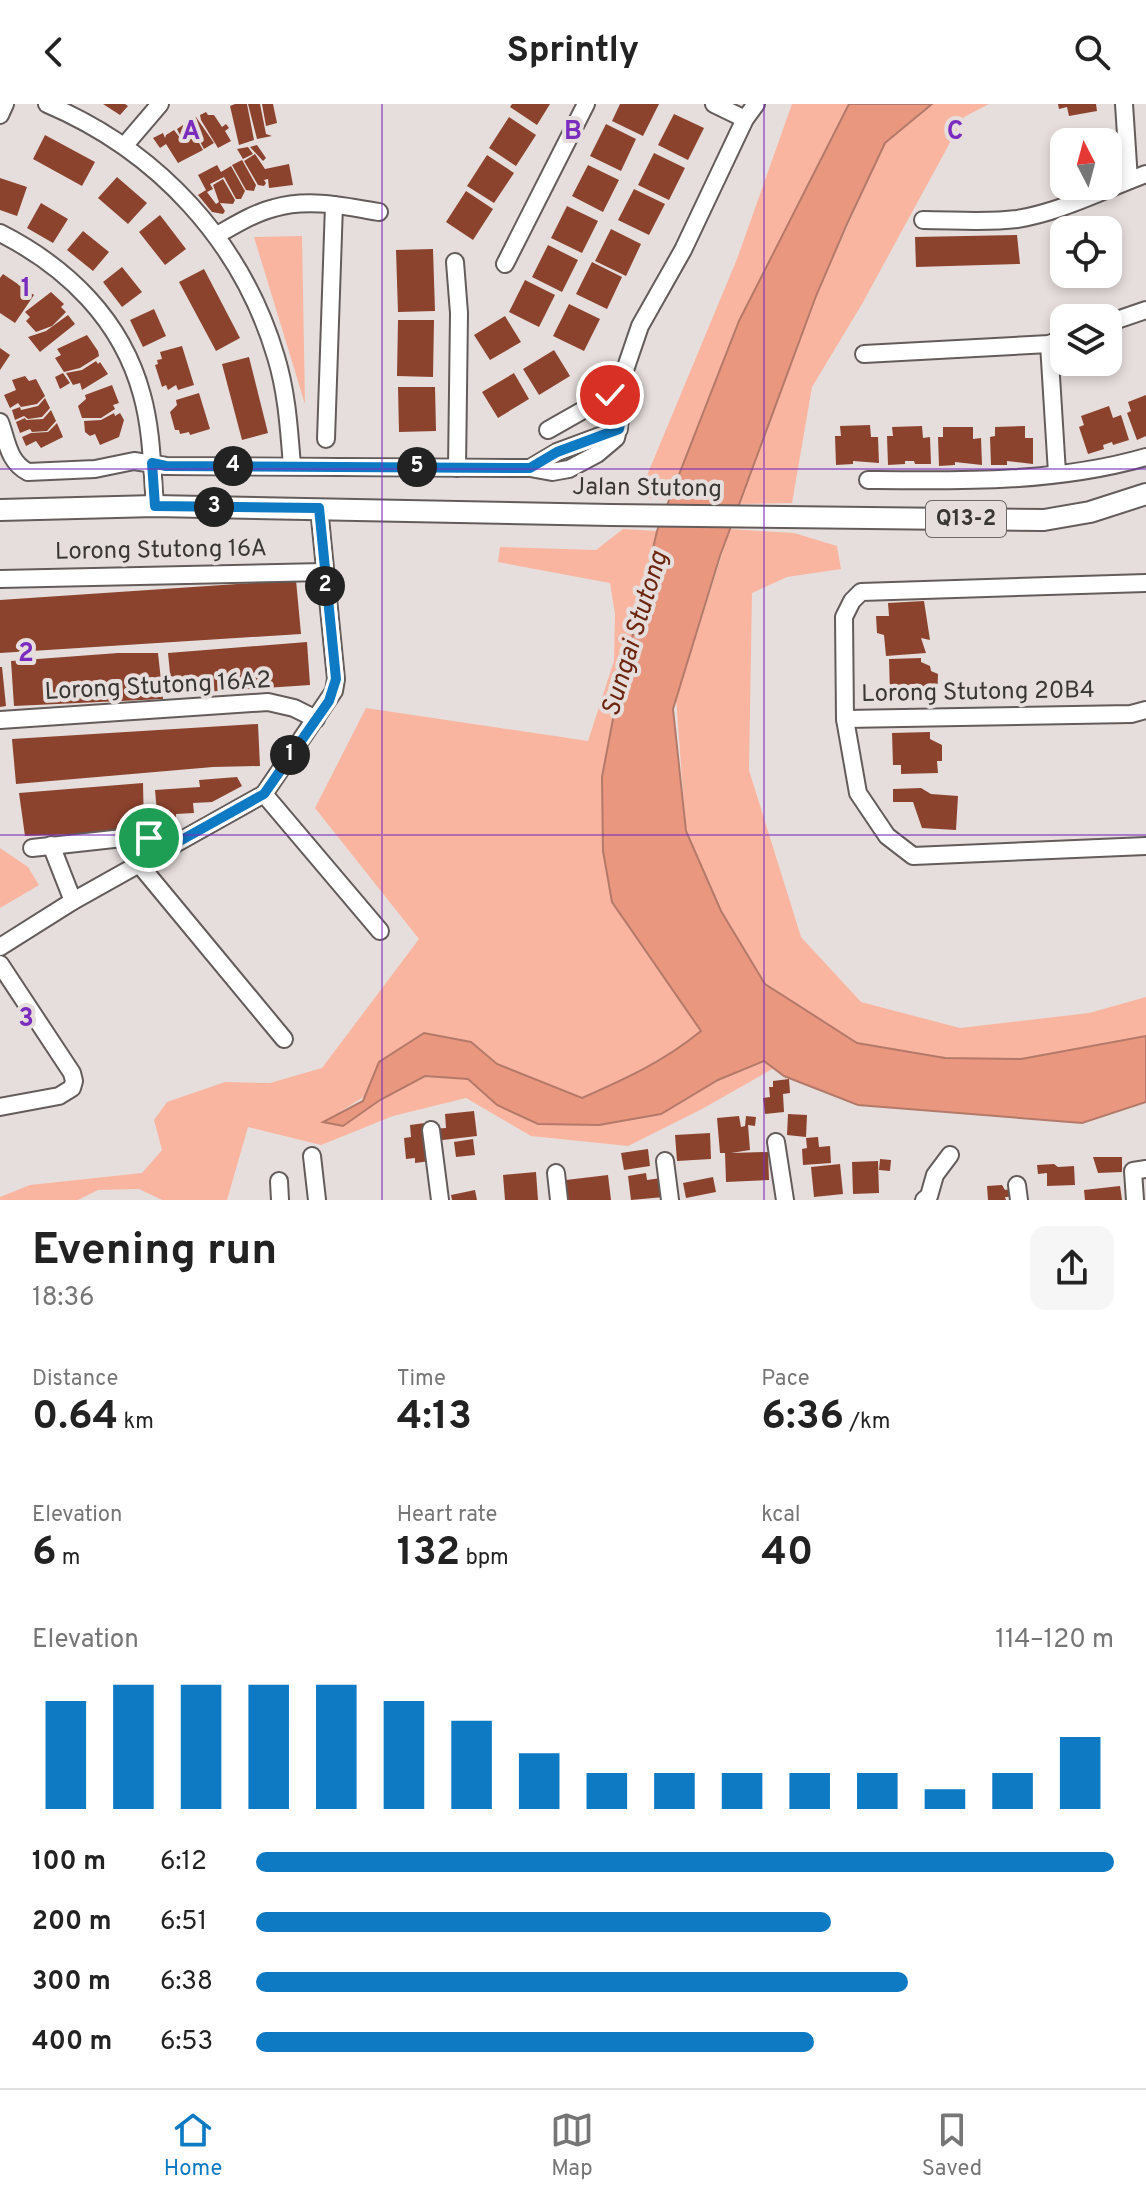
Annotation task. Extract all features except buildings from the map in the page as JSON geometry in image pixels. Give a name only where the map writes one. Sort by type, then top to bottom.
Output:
[{"type":"main road","name":"Jalan Stutong","points":[[0,510],[155,506],[1044,520],[1090,512],[1146,494]]},
{"type":"street","points":[[0,115],[5,104]]},
{"type":"street","points":[[47,104],[125,145],[174,188],[217,235],[266,326],[277,360],[288,420],[292,466]]},
{"type":"street","points":[[505,264],[586,104]]},
{"type":"street","points":[[714,104],[745,119]]},
{"type":"street","points":[[0,422],[13,460],[28,472],[95,469],[134,461],[166,466],[530,468],[557,452],[619,429],[622,388],[640,326],[683,250],[745,119],[756,104]]},
{"type":"street","points":[[1124,104],[1129,180]]},
{"type":"street","points":[[125,145],[163,105]]},
{"type":"street","points":[[923,220],[1018,219],[1146,174]]},
{"type":"street","points":[[217,235],[273,208],[298,204],[334,205],[379,212]]},
{"type":"street","points":[[326,439],[334,205]]},
{"type":"street","points":[[0,233],[45,258],[78,286],[119,337],[142,395],[155,506]]},
{"type":"street","points":[[455,262],[459,313],[457,468]]},
{"type":"street","points":[[1122,318],[1146,310]]},
{"type":"street","points":[[864,354],[1050,341]]},
{"type":"street","points":[[1057,376],[1057,473]]},
{"type":"street","points":[[548,430],[622,388]]},
{"type":"street","points":[[868,480],[1023,479],[1106,467],[1146,457]]},
{"type":"street","points":[[0,947],[73,901],[264,794],[329,701],[336,679],[319,508]]},
{"type":"street","name":"Lorong Stutong 16A","points":[[0,579],[324,572]]},
{"type":"street","name":"Lorong Stutong 20B4","points":[[1146,583],[861,592],[844,617],[845,719],[1131,714],[1146,710]]},
{"type":"street","name":"Lorong Stutong 16A2","points":[[0,720],[268,702],[294,708],[316,719]]},
{"type":"street","points":[[845,719],[858,793],[887,836],[913,856],[1146,846]]},
{"type":"street","points":[[264,794],[380,931]]},
{"type":"street","points":[[32,848],[141,836],[149,838],[160,852]]},
{"type":"street","points":[[51,845],[73,901]]},
{"type":"street","points":[[139,864],[284,1039]]},
{"type":"street","points":[[0,964],[72,1073],[74,1081],[72,1088],[59,1096],[0,1107]]},
{"type":"street","points":[[431,1130],[440,1200]]},
{"type":"street","points":[[776,1142],[785,1200]]},
{"type":"street","points":[[924,1200],[929,1196],[935,1175],[950,1155]]},
{"type":"street","points":[[312,1156],[317,1200]]},
{"type":"street","points":[[665,1161],[670,1200]]},
{"type":"street","points":[[1135,1200],[1139,1170]]},
{"type":"street","points":[[556,1173],[559,1200]]},
{"type":"street","points":[[279,1181],[280,1200]]},
{"type":"shaded area","points":[[792,104],[849,104],[739,321],[669,500],[638,497],[737,259]]},
{"type":"shaded area","points":[[932,104],[989,104],[964,117],[862,304],[812,387],[792,503],[739,504],[816,296],[885,143]]},
{"type":"shaded area","points":[[302,236],[305,404],[254,237]]},
{"type":"shaded area","points":[[623,529],[657,531],[602,776],[603,851],[612,902],[702,1031],[659,1061],[582,1098],[497,1064],[471,1042],[379,1062],[365,1096],[324,1122],[343,1126],[380,1100],[425,1076],[468,1079],[497,1105],[538,1124],[718,1080],[764,1061],[774,1068],[628,1146],[531,1136],[466,1098],[393,1116],[321,1145],[248,1127],[227,1200],[162,1200],[139,1189],[98,1190],[78,1200],[0,1200],[0,1197],[30,1185],[142,1173],[162,1150],[154,1120],[167,1102],[225,1082],[270,1083],[322,1068],[419,939],[315,808],[366,708],[588,741],[614,661],[615,614],[610,583],[498,562],[500,547],[596,550]]},
{"type":"shaded area","points":[[730,529],[794,533],[837,546],[841,569],[787,577],[752,593],[749,770],[801,937],[861,1002],[960,1028],[1089,1013],[1146,997],[1146,1036],[1021,1059],[945,1058],[857,1043],[765,984],[721,911],[686,831],[676,699]]},
{"type":"shaded area","points":[[0,848],[28,867],[39,885],[0,908]]},
{"type":"water","name":"Sungai Stutong","points":[[849,104],[932,104],[885,143],[847,224],[816,296],[720,556],[673,709],[686,831],[721,911],[765,984],[857,1043],[945,1058],[1021,1059],[1146,1036],[1146,1102],[1082,1123],[858,1105],[784,1076],[764,1061],[718,1080],[661,1114],[599,1125],[538,1124],[497,1105],[468,1079],[425,1076],[380,1100],[343,1126],[323,1122],[363,1101],[379,1062],[424,1033],[471,1042],[497,1064],[582,1098],[659,1061],[701,1031],[612,902],[603,851],[602,777],[657,531],[739,321]]},
{"type":"route","points":[[149,838],[160,852],[264,794],[329,701],[336,679],[319,508],[155,506],[152,463],[166,466],[530,468],[557,452],[619,429],[622,388],[610,395]]}]
